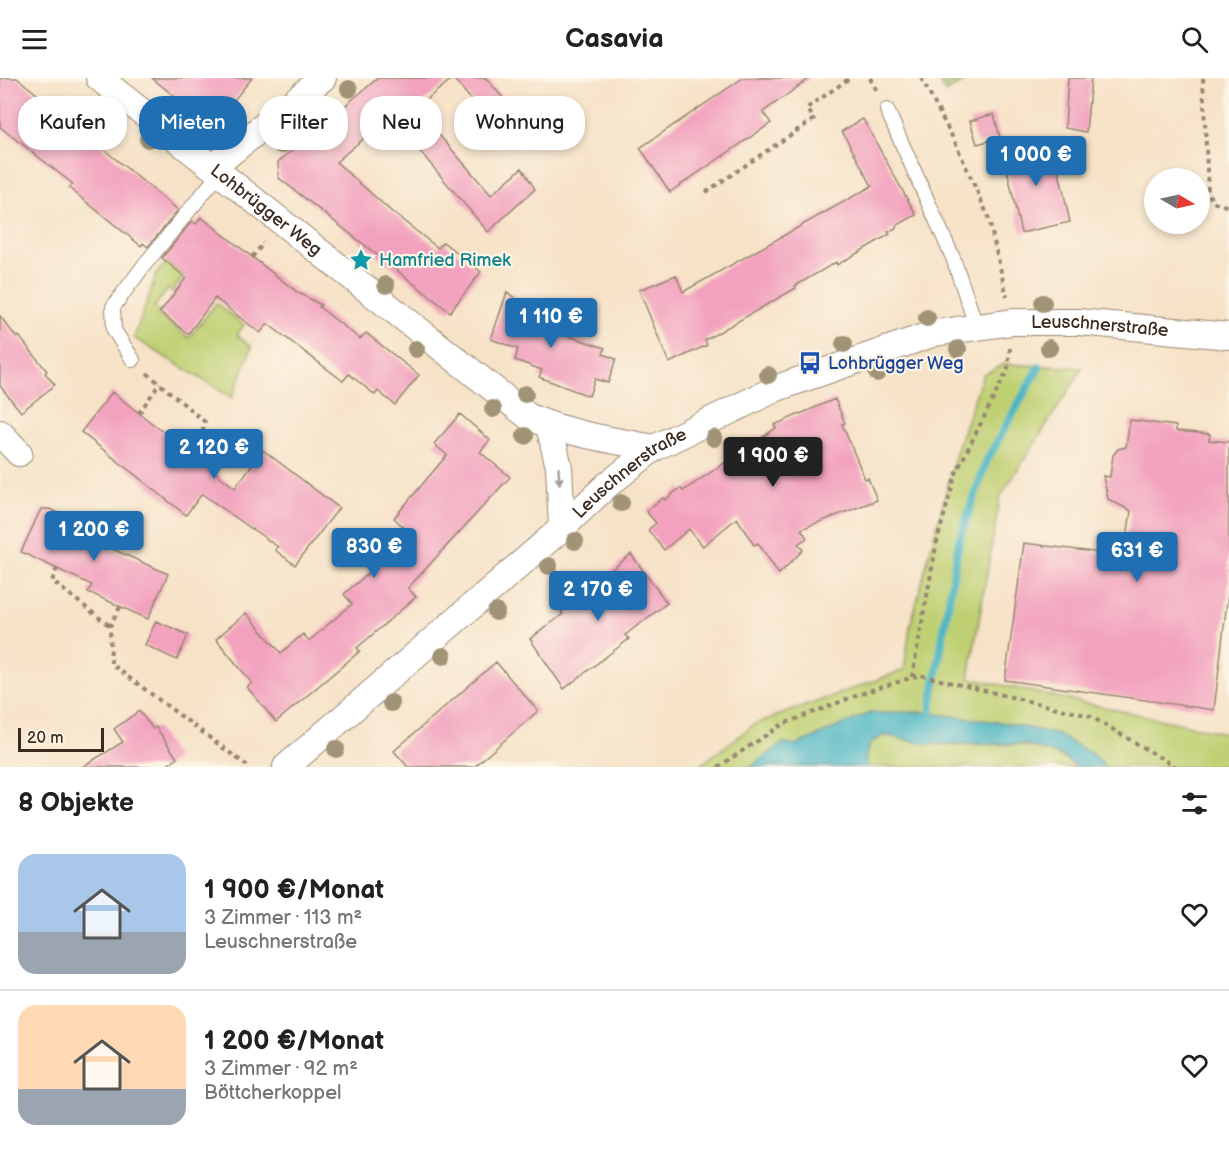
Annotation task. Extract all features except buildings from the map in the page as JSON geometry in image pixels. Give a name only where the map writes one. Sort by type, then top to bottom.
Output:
[{"type":"street","name":"Lohbrügger Weg","points":[[99,78],[529,417],[549,426],[654,448]]},
{"type":"street","points":[[217,170],[323,78]]},
{"type":"street","name":"Leuschnerstraße","points":[[286,767],[562,528],[606,486],[654,448],[777,388],[936,333],[1013,322],[1079,322],[1229,336]]},
{"type":"street","points":[[549,426],[559,468],[562,528]]},
{"type":"street","points":[[0,433],[19,453]]},
{"type":"lane","points":[[884,104],[953,258],[977,327]]},
{"type":"lane","points":[[133,360],[114,330],[113,307],[217,170]]},
{"type":"path","points":[[706,192],[813,119],[807,108],[850,78]]},
{"type":"path","points":[[870,78],[884,104]]},
{"type":"path","points":[[912,677],[937,541],[949,496],[956,473],[1008,369],[1013,322],[988,216],[955,142],[921,78]]},
{"type":"path","points":[[1203,78],[1208,193],[1213,202],[1229,207]]},
{"type":"path","points":[[133,360],[205,422],[192,454]]},
{"type":"path","points":[[139,413],[160,383]]},
{"type":"path","points":[[57,568],[51,581],[110,626]]},
{"type":"path","points":[[120,607],[110,626],[111,664],[249,767]]},
{"type":"path","points":[[718,767],[783,724],[866,692],[920,675],[1090,716],[1176,767]]},
{"type":"green space","points":[[938,78],[971,78],[945,93]]},
{"type":"green space","points":[[167,262],[184,276],[172,292],[168,289],[154,307],[160,312],[158,315],[189,338],[216,303],[244,325],[237,335],[252,347],[232,398],[134,338],[157,273]]},
{"type":"green space","points":[[1005,364],[1083,368],[1000,497],[969,678],[1229,734],[1229,767],[1106,767],[1091,753],[1058,735],[1006,723],[920,712],[870,713],[796,745],[784,743],[750,767],[698,767],[755,724],[904,670],[910,627],[958,446],[983,374]]},
{"type":"green space","points":[[884,735],[915,742],[945,745],[1022,745],[1059,756],[1077,767],[868,767],[865,758],[870,743]]},
{"type":"water","points":[[920,712],[1006,723],[1058,735],[1091,753],[1106,767],[1077,767],[1064,757],[1023,744],[926,744],[885,735],[870,743],[865,758],[868,767],[750,767],[784,743],[796,745],[870,713]]},
{"type":"waterway","points":[[930,713],[959,540],[987,460],[1039,367]]},
{"type":"place","name":"Hamfried Rimek","points":[[361,260]]},
{"type":"place","name":"Lohbrügger Weg","points":[[810,363]]}]
